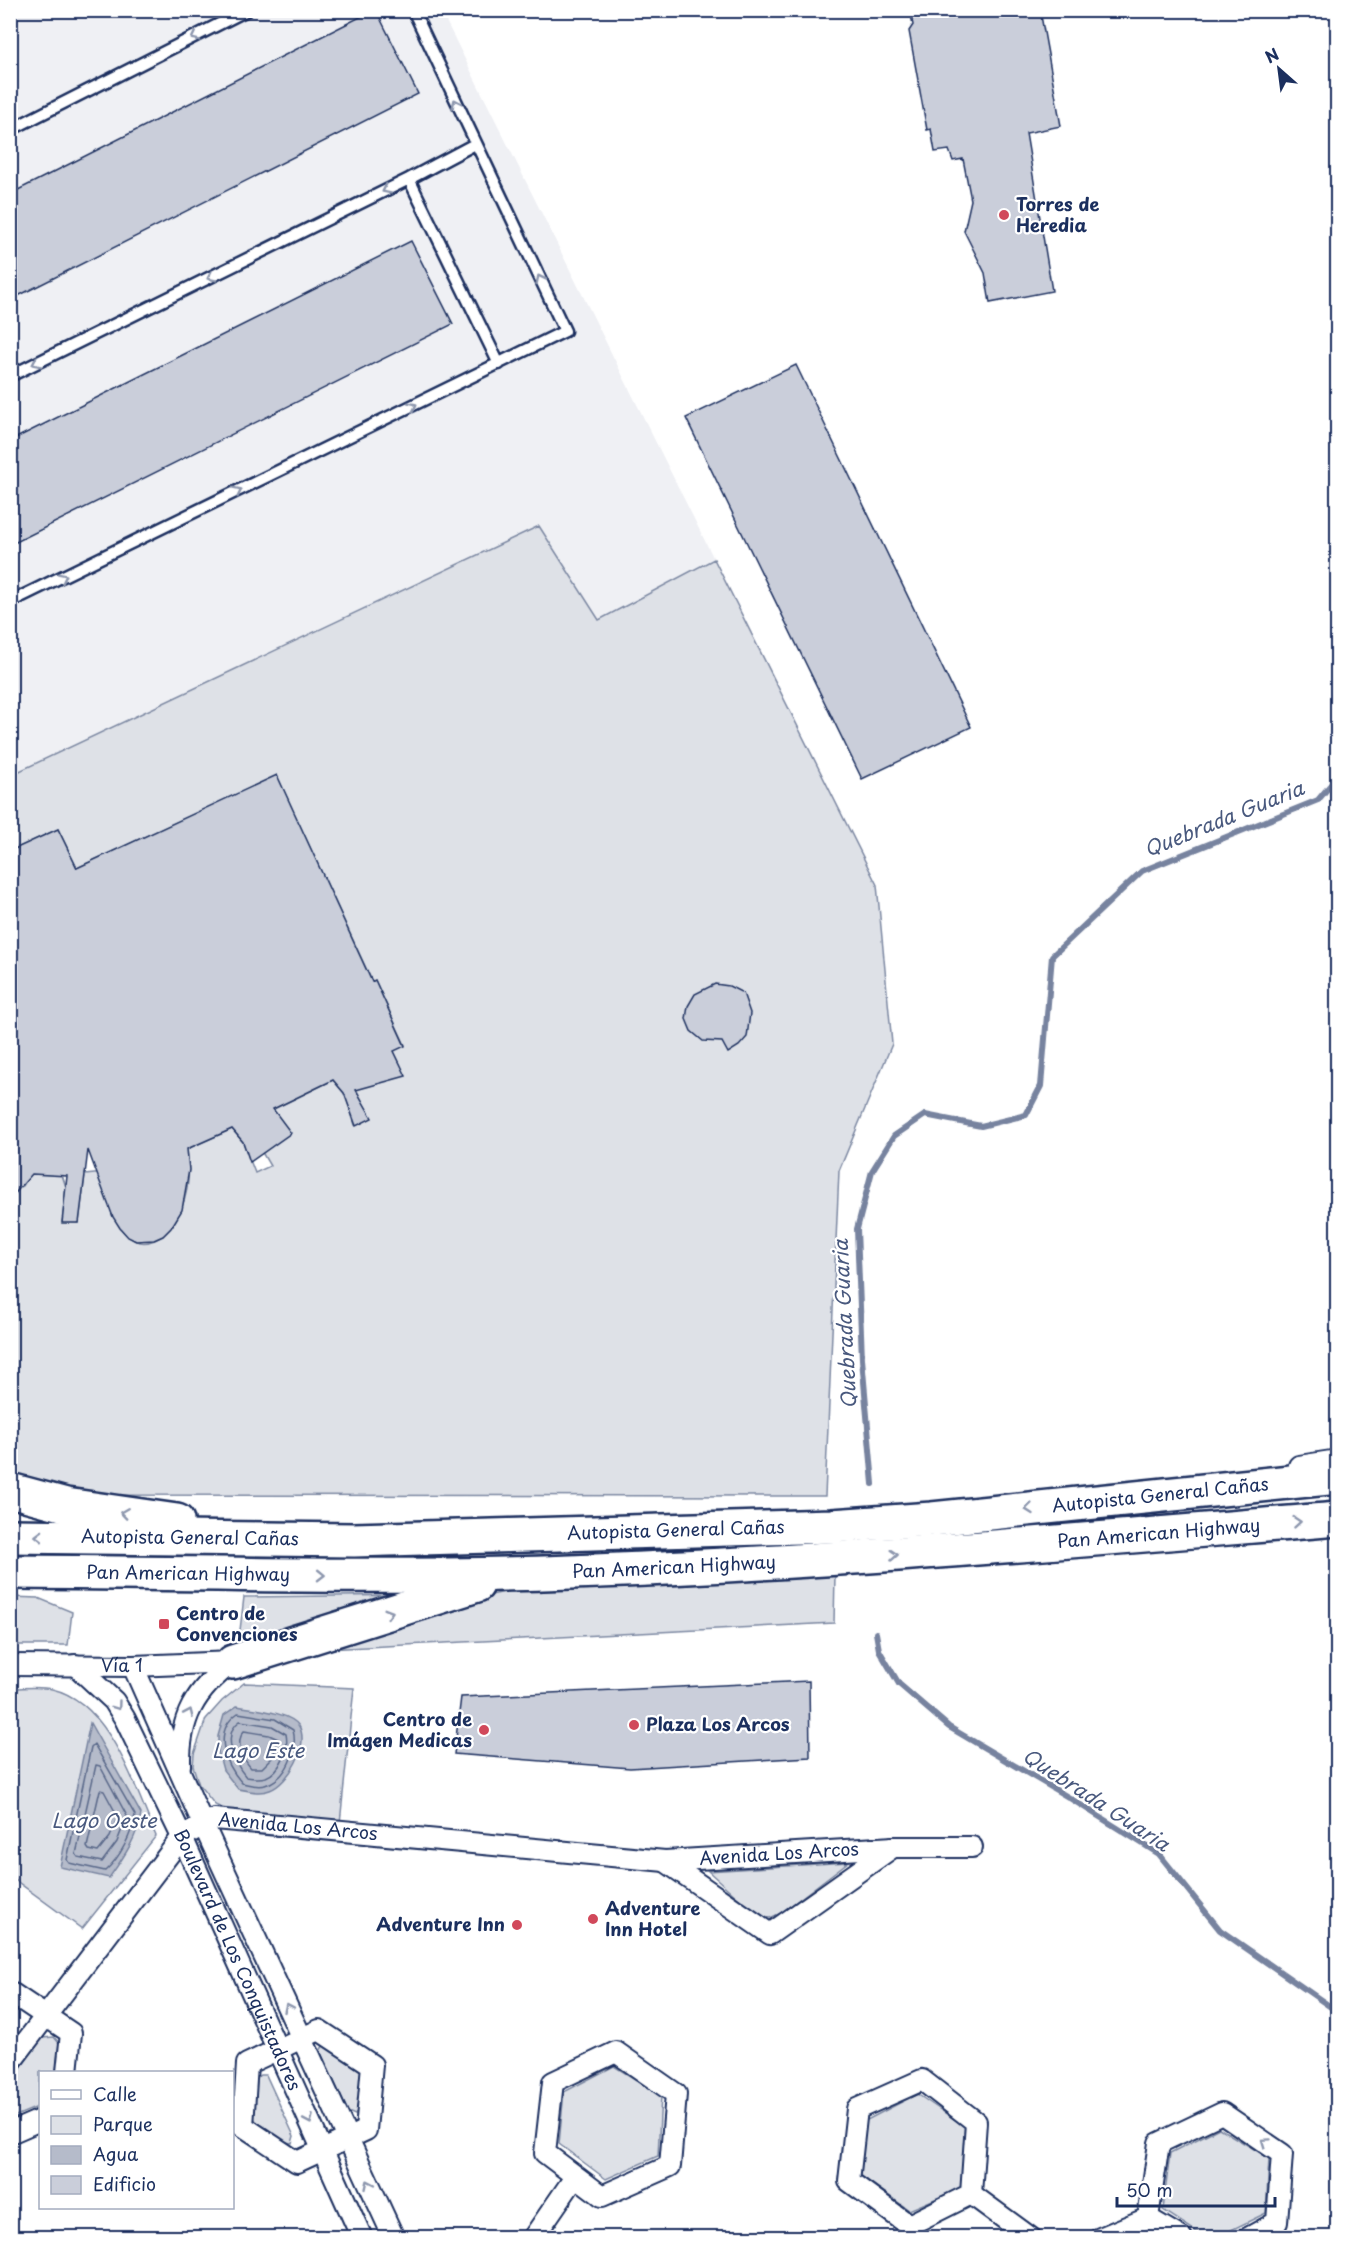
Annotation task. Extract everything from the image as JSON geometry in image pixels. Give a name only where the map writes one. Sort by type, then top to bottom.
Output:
[{"type":"highway","name":"Autopista General Cañas","points":[[10,1536],[354,1540],[832,1526],[932,1519],[1338,1477]]},
{"type":"highway","points":[[10,1490],[66,1505],[211,1525],[832,1526]]},
{"type":"highway","name":"Pan American Highway","points":[[10,1572],[355,1576],[512,1574],[835,1560],[1338,1519]]},
{"type":"highway","points":[[233,1662],[512,1574]]},
{"type":"street","points":[[1108,1501],[1338,1460]]},
{"type":"street","points":[[180,1770],[180,1745],[185,1720],[196,1697],[212,1677],[233,1662]]},
{"type":"street","name":"Vía 1","points":[[10,1665],[133,1666],[233,1662]]},
{"type":"street","name":"Boulevard de Los Conquistadores","points":[[75,1665],[114,1701],[125,1719],[182,1837],[362,2238]]},
{"type":"street","name":"Boulevard de Los Conquistadores","points":[[133,1666],[203,1824],[394,2238]]},
{"type":"street","name":"Avenida Los Arcos","points":[[10,2063],[182,1837],[214,1819],[664,1861],[894,1846],[972,1847]]},
{"type":"street","name":"Avenida Los Arcos","points":[[664,1861],[770,1934],[894,1846]]},
{"type":"street","points":[[10,1995],[13,1994],[71,2033],[67,2071]]},
{"type":"street","points":[[320,2030],[372,2065],[366,2130],[297,2162],[243,2126],[247,2064],[302,2038],[320,2030]]},
{"type":"street","points":[[616,2052],[676,2094],[670,2166],[602,2196],[575,2177],[545,2153],[553,2082],[616,2052]]},
{"type":"street","points":[[922,2080],[976,2122],[971,2194],[909,2225],[849,2181],[857,2109],[922,2080]]},
{"type":"street","points":[[1148,2218],[1159,2144],[1222,2112],[1282,2154],[1277,2222],[1248,2238]]},
{"type":"street","points":[[10,2133],[39,2120]]},
{"type":"street","points":[[533,2238],[575,2177]]},
{"type":"street","points":[[971,2194],[1031,2238]]},
{"type":"street","points":[[1101,2238],[1148,2218]]},
{"type":"street","points":[[1148,2218],[1182,2238]]},
{"type":"lane","points":[[10,130],[247,10]]},
{"type":"lane","points":[[10,602],[565,331],[413,10]]},
{"type":"lane","points":[[10,375],[409,179],[475,144]]},
{"type":"lane","points":[[409,179],[499,364]]},
{"type":"shaded area","points":[[10,11],[441,11],[714,559],[599,621],[539,526],[11,775]]},
{"type":"green space","points":[[539,526],[599,620],[714,559],[877,885],[892,1044],[839,1171],[825,1496],[11,1495],[11,1190],[23,1186],[30,1174],[62,1175],[66,1187],[62,1222],[79,1223],[85,1175],[104,1173],[112,1210],[124,1232],[139,1242],[155,1240],[170,1228],[182,1208],[188,1181],[187,1149],[232,1129],[243,1142],[255,1173],[270,1166],[247,1122],[333,1080],[345,1094],[355,1125],[371,1118],[348,1073],[405,1045],[375,980],[372,981],[277,776],[77,868],[58,829],[11,851],[11,775]]},
{"type":"green space","points":[[835,1574],[834,1623],[288,1651],[454,1603],[529,1587]]},
{"type":"green space","points":[[422,1595],[238,1647],[244,1597]]},
{"type":"green space","points":[[11,1597],[38,1598],[72,1612],[68,1645],[11,1645]]},
{"type":"green space","points":[[244,1683],[354,1688],[340,1823],[233,1813],[215,1805],[199,1785],[193,1766],[194,1754],[206,1719],[222,1701]]},
{"type":"green space","points":[[11,1688],[52,1689],[72,1697],[90,1711],[118,1749],[156,1836],[82,1929],[11,1877]]},
{"type":"green space","points":[[848,1862],[781,1913],[770,1918],[758,1916],[708,1871]]},
{"type":"green space","points":[[54,2037],[59,2043],[56,2071],[39,2071],[39,2106],[11,2118],[11,2081],[42,2038]]},
{"type":"green space","points":[[329,2045],[355,2062],[362,2071],[359,2108],[355,2115],[348,2112],[320,2051],[323,2046]]},
{"type":"green space","points":[[614,2066],[661,2095],[658,2156],[606,2179],[559,2144],[564,2092]]},
{"type":"green space","points":[[260,2075],[266,2075],[294,2136],[292,2143],[270,2134],[253,2116],[255,2079]]},
{"type":"green space","points":[[917,2094],[967,2128],[961,2188],[909,2210],[860,2175],[865,2121]]},
{"type":"green space","points":[[1219,2128],[1269,2158],[1266,2213],[1217,2237],[1206,2238],[1163,2210],[1170,2153]]},
{"type":"water","name":"Lago Este","points":[[237,1706],[279,1714],[288,1717],[299,1726],[302,1743],[296,1763],[284,1780],[270,1790],[258,1792],[238,1789],[223,1770],[218,1752],[218,1736],[224,1715]]},
{"type":"water","name":"Lago Oeste","points":[[90,1723],[141,1814],[133,1840],[109,1878],[60,1867]]},
{"type":"building","points":[[374,10],[418,94],[10,300],[10,194]]},
{"type":"building","points":[[910,10],[1040,10],[1061,126],[1026,133],[1052,291],[990,303],[985,273],[964,231],[971,200],[963,159],[953,161],[949,150],[935,152],[931,129],[927,130],[909,31],[913,25]]},
{"type":"building","points":[[411,241],[453,324],[10,545],[10,441]]},
{"type":"building","points":[[796,365],[971,727],[862,779],[686,418]]},
{"type":"building","points":[[277,775],[372,982],[375,980],[405,1046],[394,1051],[406,1076],[356,1090],[372,1118],[356,1126],[344,1093],[333,1080],[273,1109],[291,1133],[250,1162],[243,1142],[232,1129],[187,1149],[189,1170],[182,1210],[171,1228],[163,1236],[154,1240],[136,1241],[128,1237],[120,1228],[113,1217],[88,1150],[79,1223],[62,1223],[67,1176],[32,1174],[10,1199],[10,851],[58,829],[77,868]]},
{"type":"building","points":[[715,984],[729,986],[743,993],[750,1013],[747,1037],[728,1053],[722,1042],[703,1041],[691,1031],[686,1019],[688,1006],[695,994]]},
{"type":"building","name":"Plaza Los Arcos","points":[[809,1681],[810,1757],[630,1768],[454,1754],[461,1697]]},
{"type":"waterway","name":"Quebrada Guaria","points":[[873,1484],[862,1359],[857,1229],[872,1171],[894,1136],[925,1115],[981,1126],[1026,1115],[1041,1086],[1052,956],[1142,871],[1318,800],[1338,776]]},
{"type":"waterway","name":"Quebrada Guaria","points":[[876,1633],[879,1650],[899,1684],[949,1727],[1159,1854],[1220,1930],[1338,2012]]},
{"type":"place","name":"Torres de Heredia","points":[[1004,215]]},
{"type":"place","name":"Centro de Convenciones","points":[[164,1624]]},
{"type":"place","name":"Plaza Los Arcos","points":[[634,1725]]},
{"type":"place","name":"Centro de Imágen Medicas","points":[[484,1730]]},
{"type":"place","name":"Adventure Inn Hotel","points":[[593,1919]]},
{"type":"place","name":"Adventure Inn","points":[[517,1925]]}]
